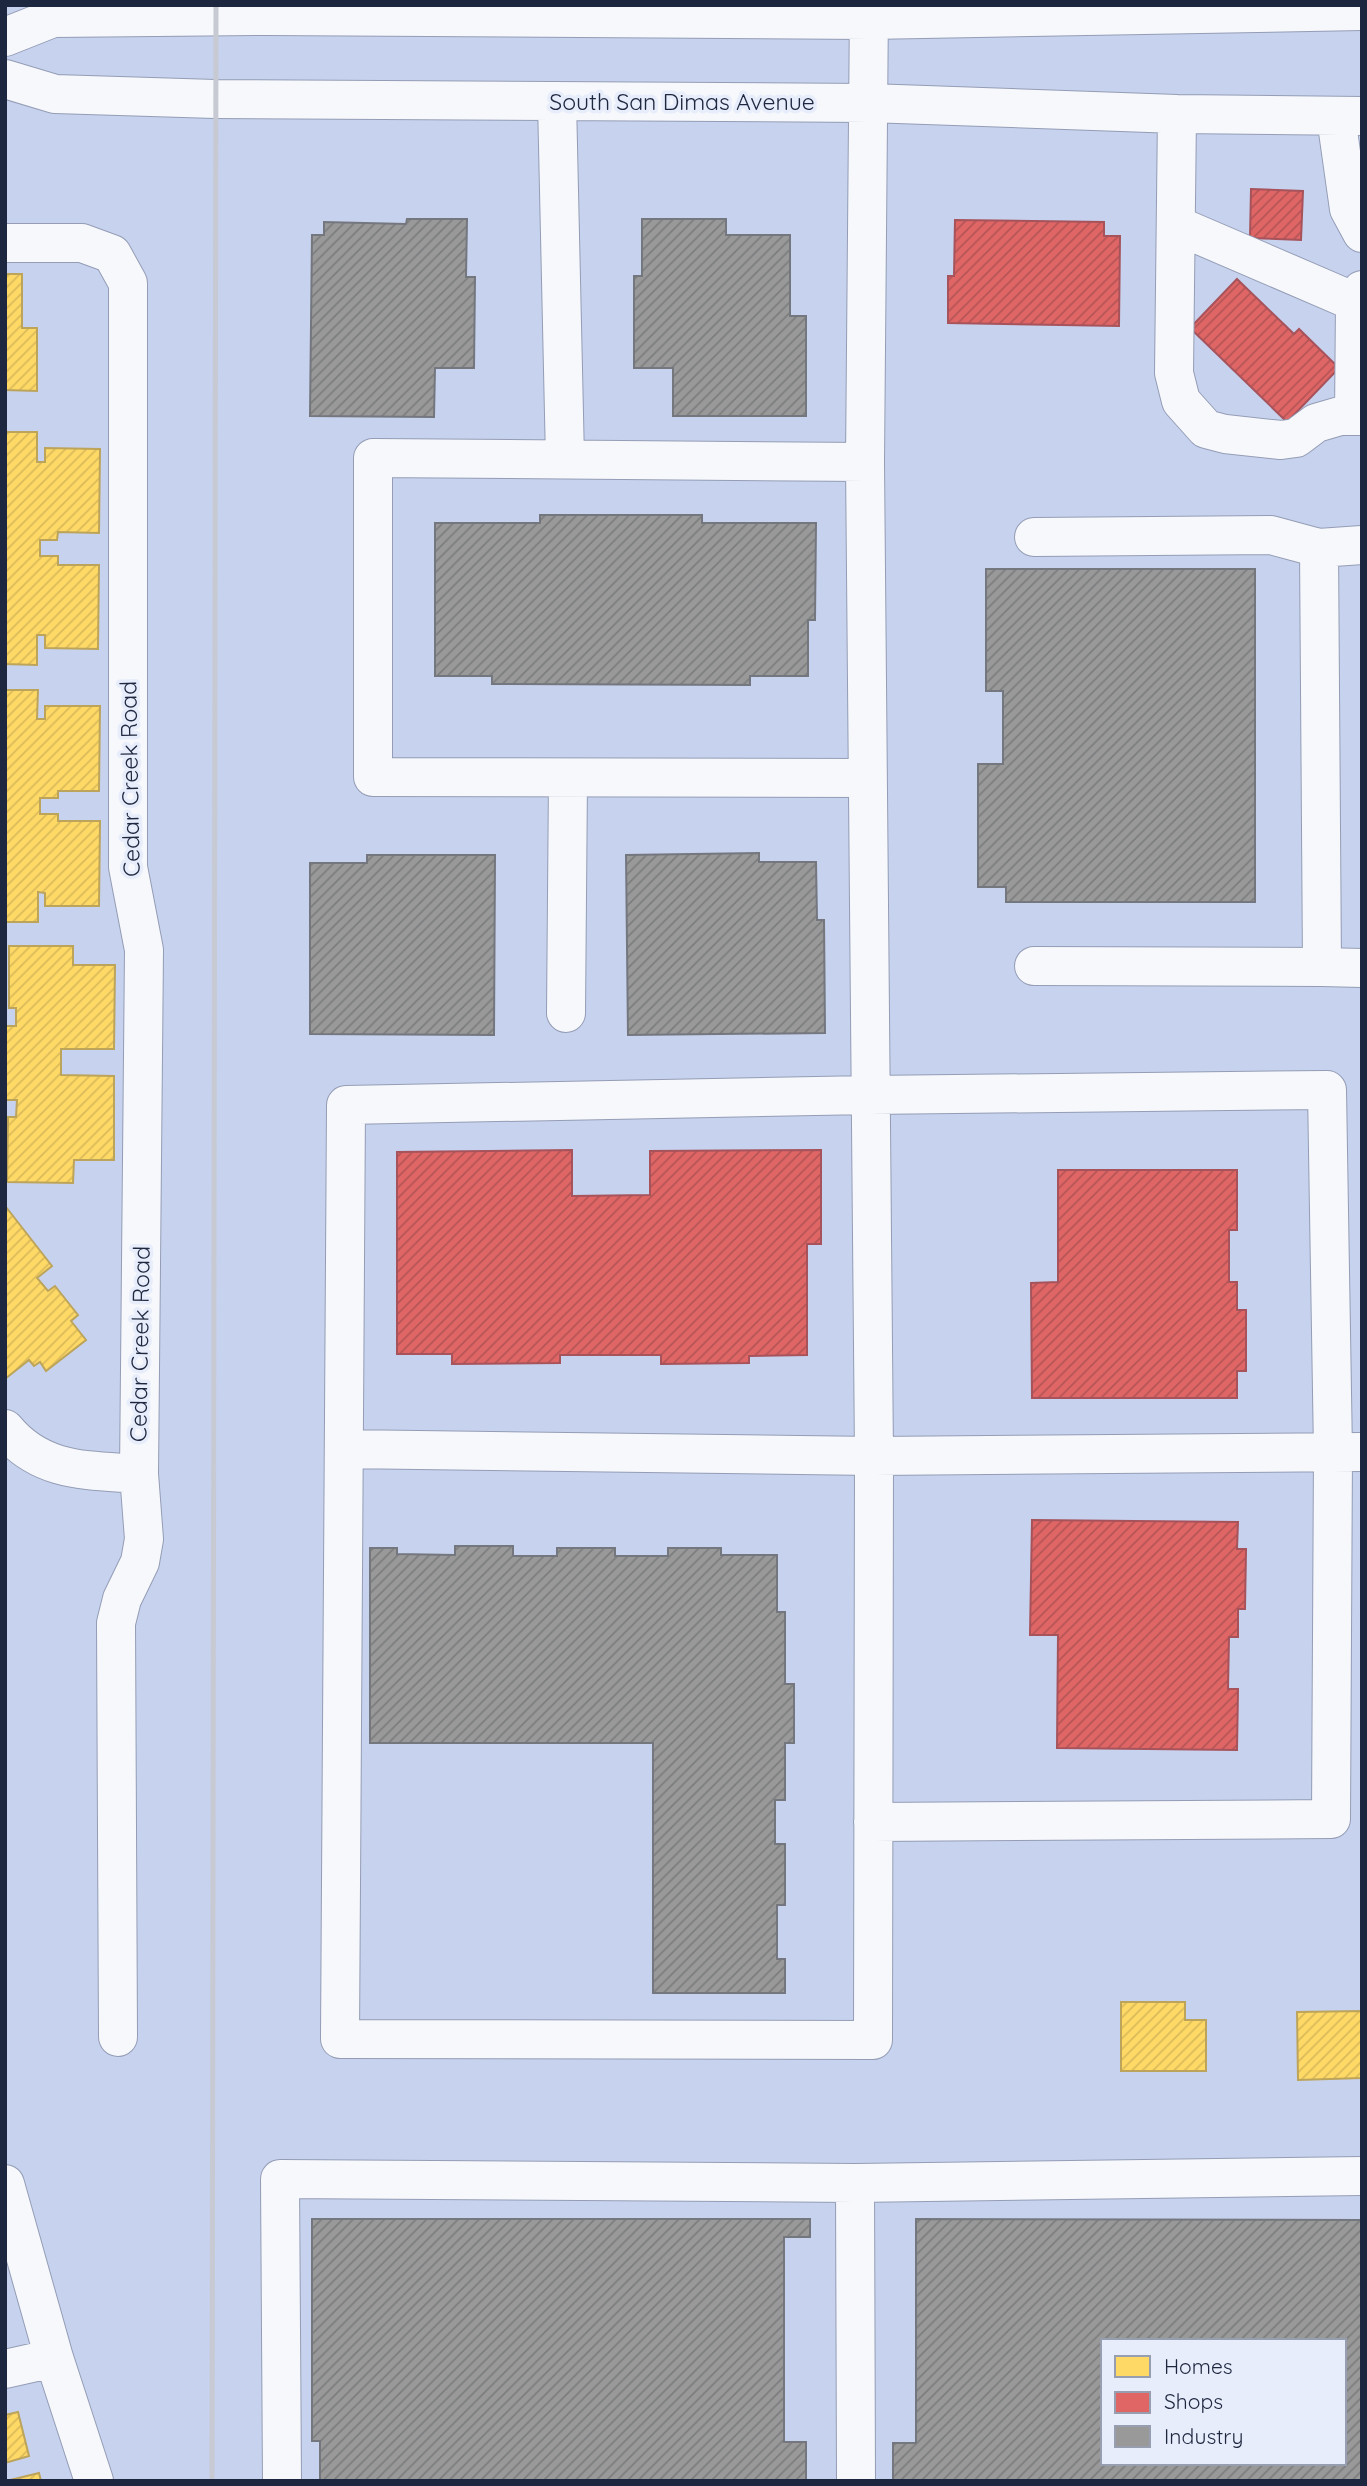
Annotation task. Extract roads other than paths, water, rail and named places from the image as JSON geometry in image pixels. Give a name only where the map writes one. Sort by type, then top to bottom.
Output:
[{"type":"street","points":[[5,37],[53,18],[1362,11]]},
{"type":"street","points":[[869,13],[865,462],[869,1095],[874,1455],[873,1822],[873,2040],[340,2039],[346,1105],[869,1095],[1327,1090],[1347,1452],[1331,1819],[873,1822]]},
{"type":"street","name":"South San Dimas Avenue","points":[[5,79],[55,94],[215,99],[869,103],[1349,117]]},
{"type":"street","points":[[557,101],[565,458]]},
{"type":"street","points":[[1176,225],[1358,296],[1358,416],[1340,416],[1317,423],[1296,438],[1281,440],[1225,434],[1206,429],[1181,401],[1174,373],[1177,114]]},
{"type":"street","points":[[1349,117],[1349,209],[1362,233]]},
{"type":"street","name":"Cedar Creek Road","points":[[5,243],[82,243],[112,254],[128,284],[128,867],[144,950],[139,1474],[144,1539],[140,1562],[122,1599],[116,1623],[118,2037]]},
{"type":"street","points":[[865,462],[373,458],[373,777],[867,778]]},
{"type":"street","points":[[1034,537],[1271,536],[1319,548],[1362,545]]},
{"type":"street","points":[[1319,548],[1322,967]]},
{"type":"street","points":[[566,1013],[568,778]]},
{"type":"street","points":[[1034,966],[1362,968]]},
{"type":"street","points":[[5,1429],[18,1444],[40,1460],[79,1469],[139,1474]]},
{"type":"street","points":[[344,1449],[874,1455],[1347,1452]]},
{"type":"street","points":[[282,2481],[280,2179],[855,2183],[1362,2175]]},
{"type":"street","points":[[855,2183],[856,2481]]},
{"type":"street","points":[[5,2185],[54,2358],[94,2481]]},
{"type":"street","points":[[5,2370],[54,2358]]},
{"type":"railway","points":[[212,2481],[216,5]]}]
